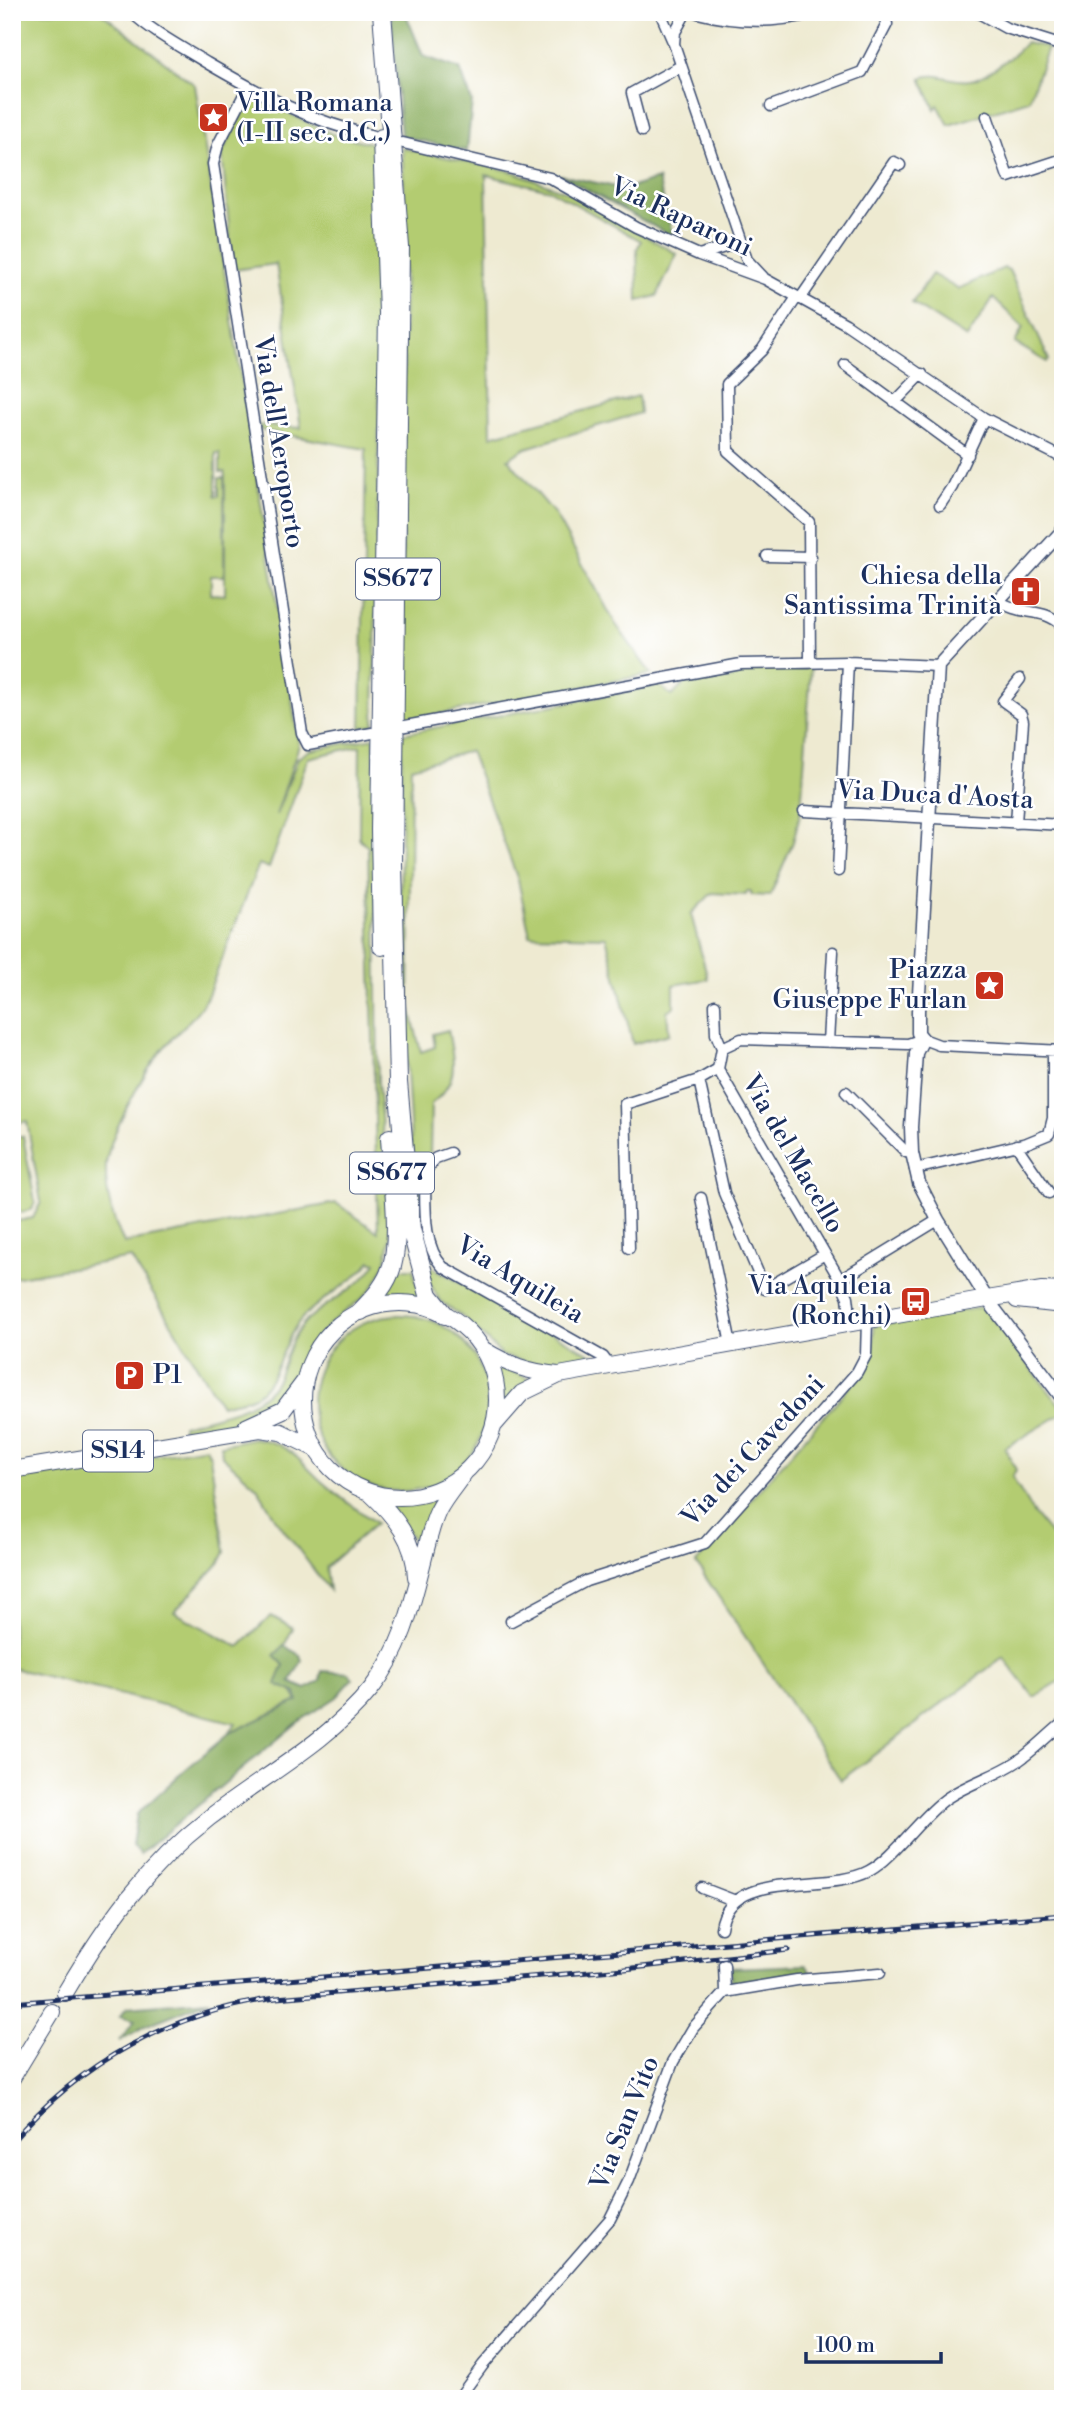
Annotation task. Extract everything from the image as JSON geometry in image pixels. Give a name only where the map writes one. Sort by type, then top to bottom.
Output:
[{"type":"highway","name":"SS677","points":[[361,1311],[386,1282],[393,1265],[395,1246],[384,1024],[380,830],[388,313],[382,135],[371,12]]},
{"type":"highway","name":"SS677","points":[[382,12],[400,247],[393,864],[398,1082],[411,1229],[429,1295],[445,1315]]},
{"type":"main road","points":[[609,1365],[1042,1290],[1062,1294]]},
{"type":"main road","points":[[987,1299],[1015,1300],[1062,1294]]},
{"type":"main road","name":"SS14","points":[[223,1433],[256,1424],[283,1410],[304,1381],[318,1347],[331,1332],[361,1311],[399,1303],[417,1305],[445,1315],[470,1334],[482,1349],[495,1384],[493,1426]]},
{"type":"main road","name":"SS14","points":[[482,1349],[512,1366],[534,1373],[559,1375]]},
{"type":"main road","name":"SS14","points":[[304,1381],[303,1411],[316,1449],[339,1476],[370,1493],[414,1496],[448,1484],[465,1472],[482,1451],[493,1426],[522,1392],[559,1375],[609,1365]]},
{"type":"main road","name":"SS14","points":[[12,1470],[260,1429],[281,1432],[316,1449]]},
{"type":"main road","points":[[65,1993],[129,1894],[168,1853],[209,1818],[322,1736],[360,1701],[380,1677],[398,1644],[438,1512],[465,1472]]},
{"type":"main road","points":[[370,1493],[400,1525],[409,1543],[416,1572],[416,1591]]},
{"type":"main road","points":[[12,2078],[52,2012]]},
{"type":"street","points":[[131,12],[173,43],[310,119],[374,136]]},
{"type":"street","points":[[660,12],[674,44],[747,260],[765,279]]},
{"type":"street","points":[[667,28],[671,12]]},
{"type":"street","points":[[674,44],[675,32],[686,12]]},
{"type":"street","points":[[698,12],[749,20],[776,19],[815,12]]},
{"type":"street","points":[[771,106],[862,72],[887,24],[882,12]]},
{"type":"street","points":[[977,12],[1006,28],[1063,46]]},
{"type":"street","points":[[642,131],[632,93],[681,66]]},
{"type":"street","name":"Via dell'Aeroporto","points":[[248,87],[218,145],[213,164],[302,733],[309,745],[318,745],[372,733]]},
{"type":"street","points":[[987,116],[1008,177],[1063,159]]},
{"type":"street","name":"Via Raparoni","points":[[403,143],[550,178],[636,227],[699,255],[765,279],[846,324],[984,418],[1063,458]]},
{"type":"street","points":[[810,663],[809,522],[728,450],[727,384],[762,351],[894,162],[900,165]]},
{"type":"street","points":[[699,255],[742,246]]},
{"type":"street","points":[[725,265],[740,260],[742,246]]},
{"type":"street","points":[[845,365],[968,455]]},
{"type":"street","points":[[895,402],[922,374]]},
{"type":"street","points":[[940,505],[968,455],[984,418]]},
{"type":"street","points":[[923,1040],[918,1033],[918,1012],[938,666],[1063,530]]},
{"type":"street","points":[[767,556],[811,557]]},
{"type":"street","points":[[998,599],[1014,610],[1051,615],[1063,626]]},
{"type":"street","points":[[400,727],[741,664],[848,662],[938,666]]},
{"type":"street","points":[[838,871],[848,662]]},
{"type":"street","points":[[1016,823],[1023,721],[1021,714],[1003,701],[1020,679]]},
{"type":"street","name":"Via Duca d'Aosta","points":[[804,811],[1063,825]]},
{"type":"street","points":[[828,1042],[833,952]]},
{"type":"street","name":"Via del Macello","points":[[715,1004],[716,1034],[722,1048],[718,1069],[840,1280],[859,1322]]},
{"type":"street","points":[[722,1048],[741,1039],[908,1044],[923,1040],[939,1045],[1058,1051],[1051,1131],[1040,1139],[915,1169]]},
{"type":"street","points":[[923,1040],[916,1053],[912,1153],[915,1169],[938,1220],[987,1299],[1063,1399]]},
{"type":"street","points":[[629,1248],[625,1104],[699,1080],[718,1069]]},
{"type":"street","points":[[699,1080],[724,1193],[765,1289],[825,1254]]},
{"type":"street","points":[[846,1092],[906,1152],[912,1153]]},
{"type":"street","points":[[1016,1145],[1049,1193]]},
{"type":"street","name":"Via Aquileia","points":[[450,1153],[436,1158],[425,1171],[429,1239],[436,1259],[443,1267],[603,1357],[609,1365]]},
{"type":"street","points":[[701,1198],[731,1344]]},
{"type":"street","points":[[840,1280],[938,1220]]},
{"type":"street","name":"Via dei Cavedoni","points":[[511,1621],[586,1581],[705,1544],[857,1372],[866,1355],[859,1322]]},
{"type":"street","points":[[721,1928],[723,1914],[733,1900],[755,1890],[838,1880],[869,1871],[946,1799],[1017,1761],[1063,1723]]},
{"type":"street","points":[[702,1888],[733,1900]]},
{"type":"street","points":[[724,1965],[725,1992],[797,1980],[880,1973]]},
{"type":"street","name":"Via San Vito","points":[[457,2399],[483,2365],[610,2219],[629,2181],[673,2062],[693,2028],[725,1992]]},
{"type":"green space","points":[[12,12],[100,12],[195,85],[299,745],[276,815],[298,758],[310,750],[374,738],[378,1082],[391,1232],[387,1257],[380,1275],[362,1299],[324,1329],[311,1345],[290,1393],[279,1406],[246,1421],[182,1430],[182,1425],[237,1409],[262,1396],[272,1387],[279,1375],[292,1341],[305,1322],[361,1281],[376,1263],[371,1261],[304,1316],[290,1336],[274,1372],[261,1391],[252,1397],[221,1405],[131,1258],[12,1278],[12,1222],[33,1218],[41,1202],[27,1121],[19,1123],[12,1119]],"holes":[[[216,453],[220,453],[220,472],[225,472],[225,595],[211,594],[211,576],[224,576],[224,478],[219,478],[219,496],[216,496]],[[360,746],[359,838],[368,847],[378,1232],[336,1203],[124,1243],[110,1205],[106,1175],[108,1153],[120,1122],[155,1060],[207,997],[259,864],[269,868],[308,758]]]},
{"type":"green space","points":[[391,12],[405,12],[423,56],[460,69],[472,102],[467,151],[401,136]]},
{"type":"green space","points":[[1025,43],[1048,47],[1029,100],[949,125],[938,105],[935,109],[921,78],[933,76],[976,79],[1000,65]]},
{"type":"green space","points":[[250,98],[257,98],[332,134],[375,144],[381,287],[374,725],[361,728],[366,449],[260,430],[258,425],[301,428],[276,264],[233,270],[222,153]]},
{"type":"green space","points":[[402,148],[511,171],[567,192],[677,254],[657,296],[638,301],[637,249],[641,241],[550,190],[486,175],[491,436],[638,396],[640,413],[526,448],[508,459],[554,513],[615,623],[651,674],[401,721],[405,216]]},
{"type":"green space","points":[[560,175],[625,189],[658,179],[673,237]]},
{"type":"green space","points":[[1004,268],[1009,270],[1049,360],[1047,362],[1015,343],[1023,327],[993,298],[967,338],[912,303],[932,274],[958,289]]},
{"type":"green space","points":[[811,667],[801,810],[793,842],[770,896],[751,895],[751,891],[747,891],[746,895],[712,893],[691,914],[708,979],[674,985],[674,1007],[667,1011],[669,1034],[633,1044],[606,937],[530,935],[518,880],[470,751],[411,767],[409,1005],[421,1052],[435,1047],[433,1034],[448,1030],[453,1062],[453,1071],[447,1087],[431,1104],[430,1156],[421,1163],[424,1229],[432,1267],[594,1356],[596,1361],[550,1368],[503,1356],[464,1318],[440,1301],[425,1275],[413,1177],[400,942],[402,734],[659,685],[672,696],[688,680],[721,673],[729,679],[753,668]]},
{"type":"green space","points":[[12,1136],[23,1136],[35,1202],[32,1209],[22,1213],[14,1208],[12,1215]]},
{"type":"green space","points":[[395,1269],[413,1269],[417,1285],[427,1304],[403,1302],[377,1305]]},
{"type":"green space","points":[[983,1307],[1063,1409],[1063,1413],[1005,1448],[1016,1470],[1012,1477],[1033,1513],[1063,1550],[1063,1602],[1056,1607],[1063,1620],[1063,1679],[1034,1697],[1003,1657],[841,1780],[696,1563],[864,1370],[874,1347],[874,1326]]},
{"type":"green space","points":[[400,1315],[434,1321],[462,1341],[482,1369],[488,1403],[482,1437],[462,1465],[434,1485],[400,1491],[366,1485],[338,1465],[318,1437],[312,1403],[318,1369],[338,1341],[366,1321]]},
{"type":"green space","points":[[498,1366],[531,1379],[503,1404],[495,1370]]},
{"type":"green space","points":[[254,1438],[284,1447],[332,1490],[376,1523],[326,1567],[329,1590],[275,1518],[257,1487],[222,1456],[221,1445]]},
{"type":"green space","points":[[206,1447],[210,1456],[225,1552],[220,1562],[174,1612],[239,1647],[271,1616],[293,1628],[284,1646],[275,1655],[284,1665],[282,1675],[298,1701],[228,1734],[236,1723],[12,1668],[12,1480]]},
{"type":"green space","points":[[437,1499],[422,1552],[388,1504],[415,1504]]},
{"type":"green space","points":[[284,1646],[300,1655],[302,1661],[290,1682],[306,1689],[320,1681],[322,1671],[349,1673],[353,1679],[337,1697],[297,1723],[140,1854],[132,1845],[137,1814],[228,1734],[298,1701],[296,1693],[276,1684],[284,1665],[274,1655]]},
{"type":"green space","points":[[805,1965],[811,1973],[735,1987],[731,1985],[730,1968]]},
{"type":"green space","points":[[210,2000],[147,2025],[119,2041],[135,2020],[120,2016],[127,2007]]},
{"type":"railway","points":[[12,2003],[1063,1915]]},
{"type":"railway","points":[[12,2142],[38,2113],[98,2065],[165,2029],[238,2005],[276,1998],[625,1969],[788,1950]]},
{"type":"place","name":"Villa Romana (I-II sec. d.C.)","points":[[213,118]]},
{"type":"place","name":"Chiesa della Santissima Trinità","points":[[1025,591]]},
{"type":"place","name":"Piazza Giuseppe Furlan","points":[[990,985]]},
{"type":"place","name":"Via Aquileia (Ronchi)","points":[[915,1301]]},
{"type":"place","name":"P1","points":[[130,1375]]}]
